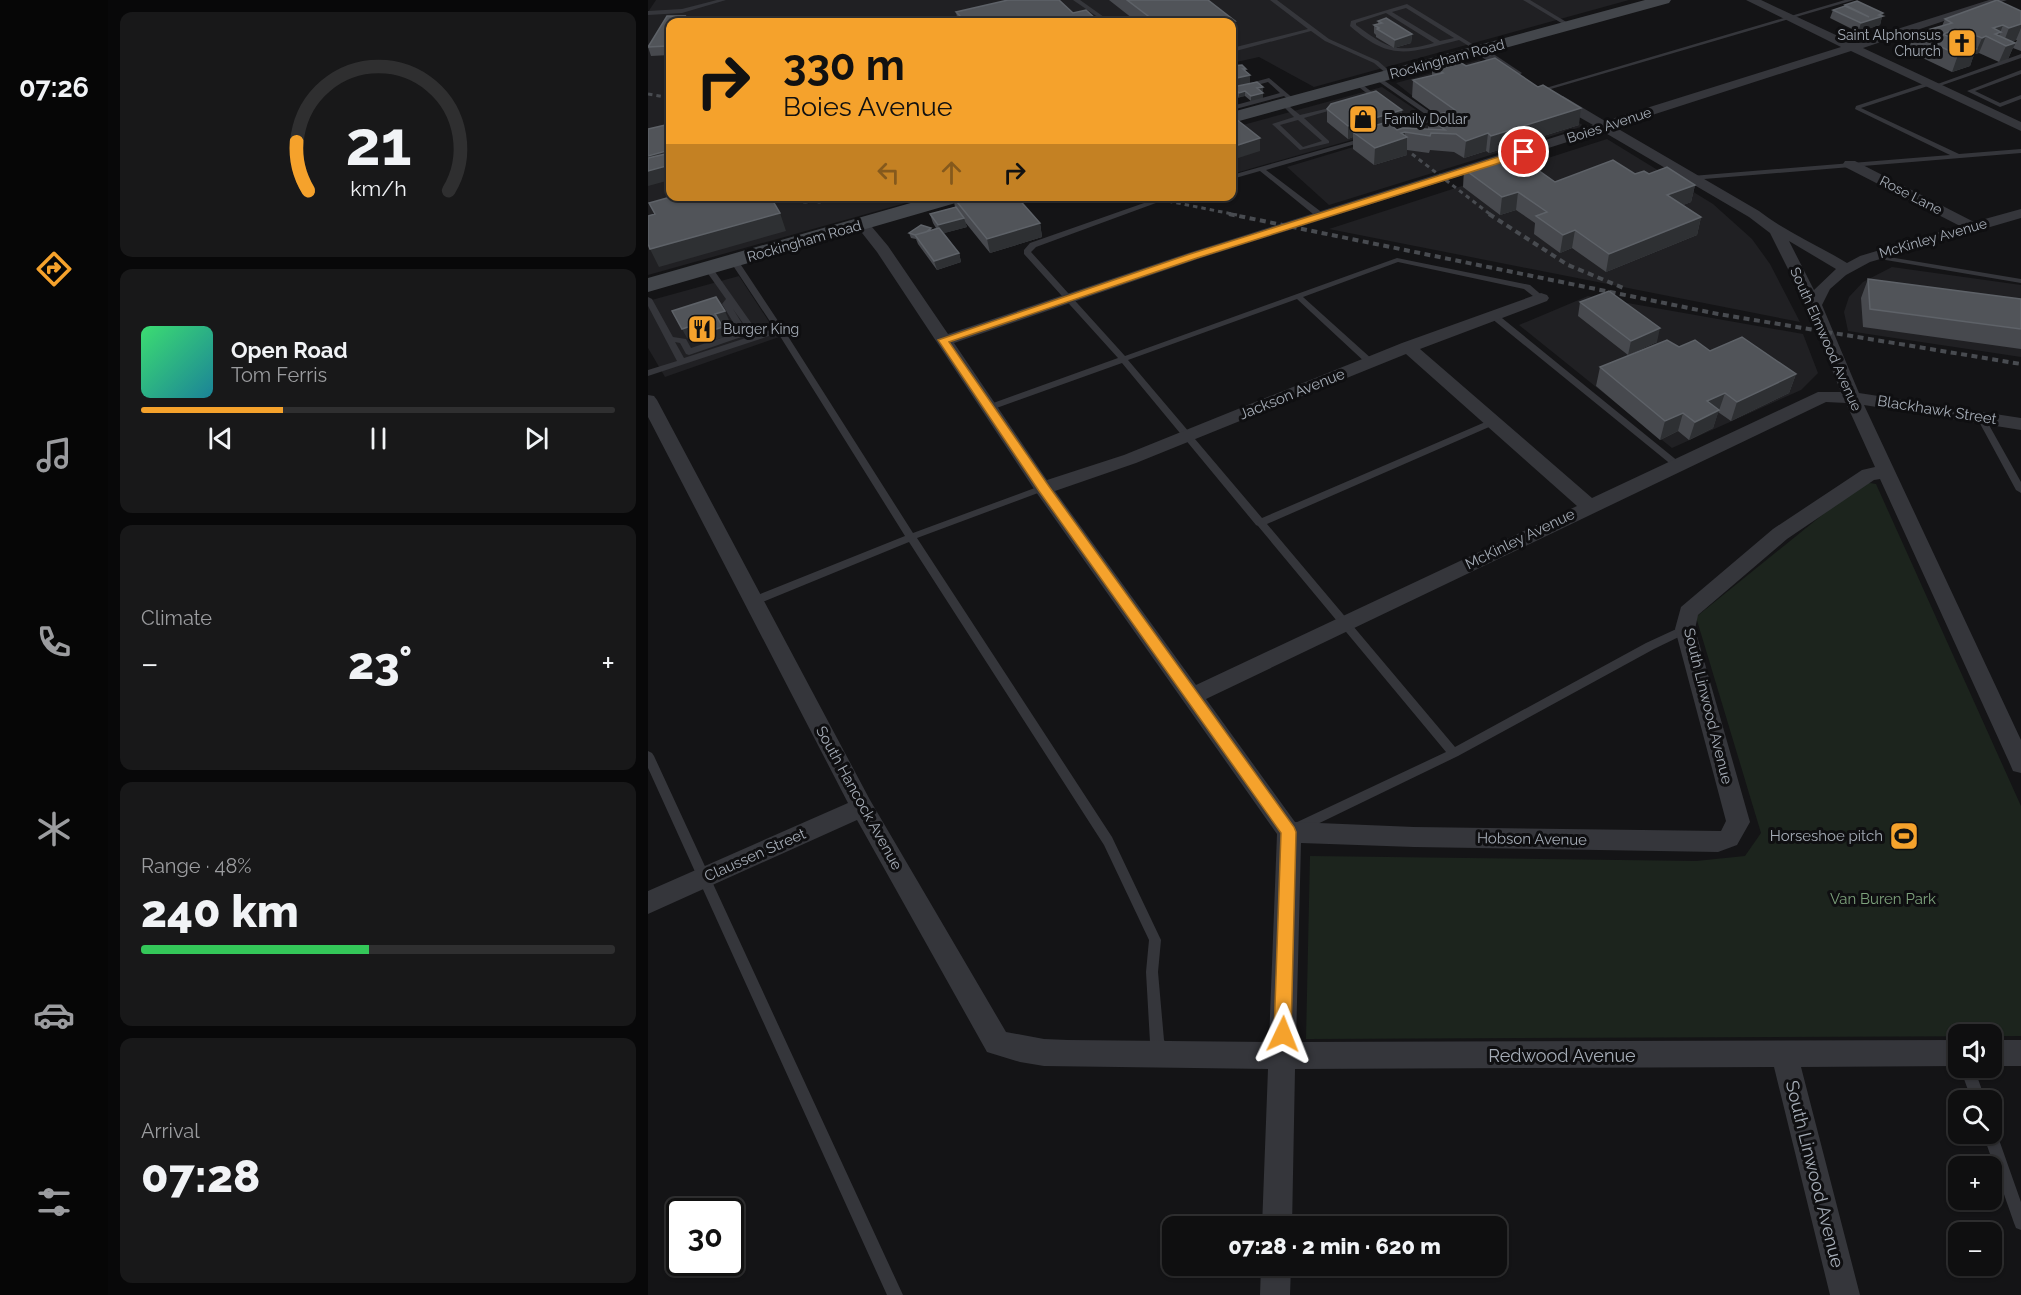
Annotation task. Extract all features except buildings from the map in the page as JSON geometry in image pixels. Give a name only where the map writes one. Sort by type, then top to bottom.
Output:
[{"type":"street","name":"Rockingham Road","points":[[1236,113],[1360,91],[1384,76],[1663,0]]},
{"type":"street","points":[[1752,0],[2020,125]]},
{"type":"street","points":[[1969,0],[1983,6]]},
{"type":"street","name":"Boies Avenue","points":[[943,340],[1321,216],[1983,6],[2001,7]]},
{"type":"street","name":"South Elmwood Avenue","points":[[1479,50],[1495,65],[1606,126],[1754,214],[1776,231],[1814,305],[1852,397],[2021,764]]},
{"type":"street","name":"Rose Lane","points":[[1850,164],[1972,227]]},
{"type":"street","name":"Rockingham Road","points":[[648,285],[942,201]]},
{"type":"street","name":"McKinley Avenue","points":[[1814,305],[1824,287],[1847,269],[1874,256],[2021,213]]},
{"type":"street","points":[[862,224],[883,249],[987,408],[1043,488],[1288,832],[1277,1216]]},
{"type":"street","points":[[1776,231],[1801,241],[1847,269]]},
{"type":"street","name":"Jackson Avenue","points":[[1043,488],[1130,459],[1370,362],[1541,298]]},
{"type":"street","points":[[1408,348],[1589,506]]},
{"type":"street","name":"McKinley Avenue","points":[[1192,696],[1676,464],[1824,396],[1852,397]]},
{"type":"street","name":"Blackhawk Street","points":[[1852,397],[2021,424]]},
{"type":"street","name":"South Hancock Avenue","points":[[648,400],[861,807],[997,1042],[1017,1050],[1048,1052],[1165,1052]]},
{"type":"street","name":"South Linwood Avenue","points":[[1731,796],[1685,629],[1688,612],[1780,534],[1869,474],[1888,472]]},
{"type":"street","name":"Hobson Avenue","points":[[1288,832],[1718,842],[1729,838],[1738,822],[1731,796]]},
{"type":"street","name":"Claussen Street","points":[[648,903],[861,807]]},
{"type":"street","name":"Redwood Avenue","points":[[1165,1052],[1189,1056],[1282,1057],[1948,1053]]},
{"type":"street","points":[[2002,1053],[2021,1053]]},
{"type":"street","name":"South Linwood Avenue","points":[[1784,1054],[1845,1295]]},
{"type":"street","points":[[1275,1295],[1276,1276]]},
{"type":"lane","points":[[648,13],[682,11],[723,0]]},
{"type":"lane","points":[[1076,0],[1102,18]]},
{"type":"lane","points":[[1274,0],[1327,40],[1376,62],[1384,76],[1431,115],[1432,120],[1388,133]]},
{"type":"lane","points":[[1526,0],[1570,26]]},
{"type":"lane","points":[[1542,90],[1851,0]]},
{"type":"lane","points":[[1460,38],[1409,52],[1395,52],[1353,26],[1353,22],[1407,6],[1460,38],[1479,50]]},
{"type":"lane","points":[[1387,12],[1439,43]]},
{"type":"lane","points":[[1236,49],[1313,29]]},
{"type":"lane","points":[[1958,156],[1858,107],[1949,81],[2021,56]]},
{"type":"lane","points":[[1970,91],[2021,72]]},
{"type":"lane","points":[[1236,89],[1269,80],[1313,130],[1327,142],[1302,149],[1275,124],[1290,104]]},
{"type":"lane","points":[[1949,81],[2000,105],[2021,97]]},
{"type":"lane","points":[[1262,90],[1276,86]]},
{"type":"lane","points":[[1290,104],[1353,102]]},
{"type":"lane","points":[[1236,176],[1377,136]]},
{"type":"lane","points":[[1692,178],[2021,151]]},
{"type":"lane","points":[[1260,168],[1321,216]]},
{"type":"lane","points":[[1158,201],[1033,245],[1027,252],[1123,359],[1343,624],[1454,753]]},
{"type":"lane","points":[[1874,256],[2021,281]]},
{"type":"lane","points":[[987,408],[1398,260],[1527,287],[1541,298]]},
{"type":"lane","points":[[734,261],[1108,841],[1155,940],[1152,972],[1157,1042],[1165,1052]]},
{"type":"lane","points":[[708,268],[757,337]]},
{"type":"lane","points":[[1298,296],[1370,362]]},
{"type":"lane","points":[[648,298],[682,362]]},
{"type":"lane","points":[[670,339],[683,341],[689,352],[744,333],[726,304],[730,298]]},
{"type":"lane","points":[[1494,316],[1676,464]]},
{"type":"lane","points":[[648,373],[780,330]]},
{"type":"lane","points":[[1981,418],[2021,490]]},
{"type":"lane","points":[[1260,523],[1493,422]]},
{"type":"lane","points":[[753,601],[911,537],[1043,488]]},
{"type":"lane","points":[[1288,832],[1454,753],[1685,629]]},
{"type":"lane","points":[[648,756],[895,1295]]},
{"type":"lane","points":[[1994,1144],[2021,1222]]},
{"type":"shaded area","points":[[656,0],[1629,0],[1314,87],[1259,57],[1236,62],[1236,18],[666,18],[666,201],[913,201],[648,275],[648,12]]},
{"type":"shaded area","points":[[1479,60],[1584,126],[1329,205],[1287,167],[1443,120],[1396,83]]},
{"type":"shaded area","points":[[1382,87],[1428,118],[1236,173],[1236,127]]},
{"type":"shaded area","points":[[1607,139],[1713,204],[1752,239],[1770,264],[1800,322],[1329,229]]},
{"type":"shaded area","points":[[1892,267],[2021,285],[2021,357],[1848,331],[1844,312],[1849,297],[1863,282]]},
{"type":"shaded area","points":[[739,276],[779,337],[665,377],[648,348],[648,301]]},
{"type":"shaded area","points":[[1588,296],[1803,334],[1818,373],[1801,390],[1672,448],[1519,325]]},
{"type":"green space","name":"Van Buren Park","points":[[1863,482],[1876,484],[2021,806],[2021,1036],[2002,1036],[2002,1024],[1948,1024],[1948,1036],[1306,1039],[1310,856],[1696,861],[1745,856],[1761,833],[1696,617]]},
{"type":"railway","points":[[648,94],[666,97]]},
{"type":"railway","points":[[1412,154],[1491,215]]},
{"type":"railway","points":[[1168,201],[1237,215]]},
{"type":"railway","points":[[1229,214],[1718,314],[2021,364]]},
{"type":"railway","points":[[1489,214],[1568,265],[1626,289]]},
{"type":"place","name":"Saint Alphonsus Church","points":[[1962,43]]},
{"type":"place","name":"Family Dollar","points":[[1363,119]]},
{"type":"place","name":"Burger King","points":[[702,329]]},
{"type":"place","name":"Horseshoe pitch","points":[[1904,836]]},
{"type":"route","points":[[1283,1034],[1288,832],[1043,488],[943,340],[1193,256],[1524,152]]}]
